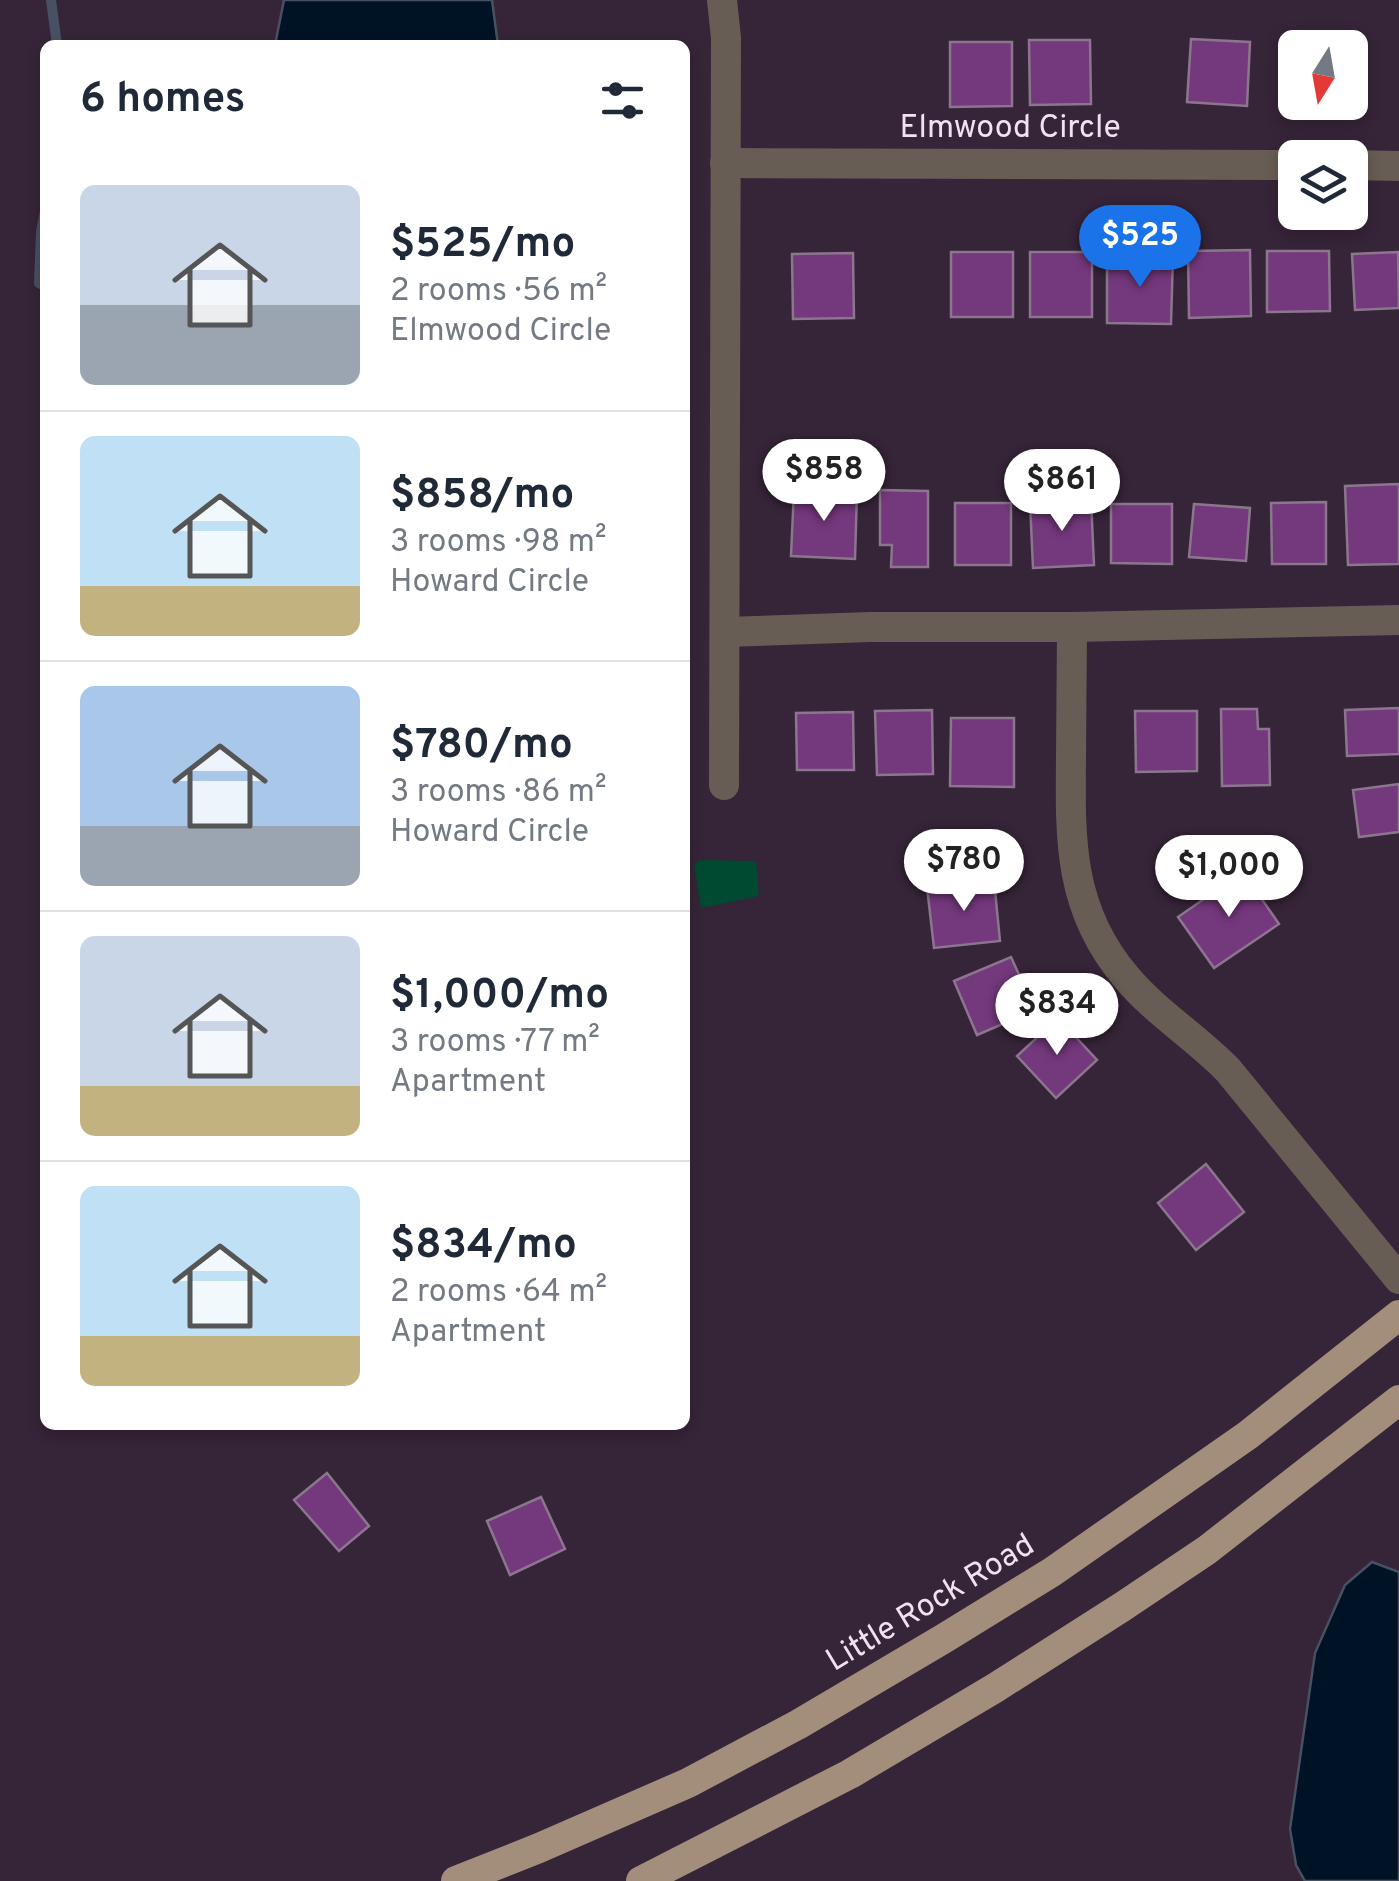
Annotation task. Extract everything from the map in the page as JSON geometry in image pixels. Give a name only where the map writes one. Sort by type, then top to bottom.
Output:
[{"type":"main road","name":"Little Rock Road","points":[[456,1881],[688,1783],[799,1724],[974,1620],[1052,1572],[1248,1436],[1399,1314]]},
{"type":"main road","points":[[641,1881],[850,1774],[1042,1658],[1207,1550],[1399,1400]]},
{"type":"street","points":[[722,0],[726,38],[724,786]]},
{"type":"street","name":"Elmwood Circle","points":[[725,163],[1278,165]]},
{"type":"street","points":[[1368,166],[1399,166]]},
{"type":"street","points":[[725,632],[1399,620]]},
{"type":"street","points":[[1072,627],[1072,856],[1096,932],[1134,986],[1228,1070],[1399,1279]]},
{"type":"green space","points":[[700,860],[756,861],[759,896],[701,908],[694,865]]},
{"type":"water","points":[[284,0],[492,0],[497,40],[276,40]]},
{"type":"water","points":[[1372,1562],[1399,1572],[1399,1881],[1305,1881],[1296,1865],[1290,1829],[1315,1653],[1345,1585]]},
{"type":"building","points":[[1191,39],[1250,42],[1247,106],[1187,102]]},
{"type":"building","points":[[1029,40],[1090,40],[1091,104],[1030,105]]},
{"type":"building","points":[[950,42],[1012,42],[1012,106],[950,107]]},
{"type":"building","points":[[1250,250],[1251,316],[1189,318],[1188,251]]},
{"type":"building","points":[[1267,251],[1329,251],[1330,311],[1267,312]]},
{"type":"building","points":[[951,252],[1013,252],[1013,317],[951,317]]},
{"type":"building","points":[[1030,252],[1092,252],[1092,317],[1030,317]]},
{"type":"building","points":[[1398,252],[1399,308],[1355,310],[1352,254]]},
{"type":"building","points":[[853,253],[854,318],[793,319],[792,254]]},
{"type":"building","points":[[1173,256],[1171,324],[1107,323],[1107,257]]},
{"type":"building","points":[[1399,484],[1399,564],[1348,565],[1345,486]]},
{"type":"building","points":[[794,490],[857,492],[855,559],[791,556]]},
{"type":"building","points":[[880,490],[928,491],[928,567],[891,567],[892,545],[880,545]]},
{"type":"building","points":[[1091,499],[1094,565],[1033,568],[1030,502]]},
{"type":"building","points":[[1326,502],[1326,564],[1272,564],[1271,503]]},
{"type":"building","points":[[955,503],[1011,503],[1011,565],[955,565]]},
{"type":"building","points":[[1111,504],[1172,504],[1172,564],[1111,563]]},
{"type":"building","points":[[1194,504],[1250,508],[1246,561],[1189,557]]},
{"type":"building","points":[[1399,708],[1399,754],[1347,756],[1345,710]]},
{"type":"building","points":[[1221,709],[1257,709],[1258,729],[1269,729],[1270,785],[1222,786]]},
{"type":"building","points":[[932,710],[933,774],[877,775],[875,711]]},
{"type":"building","points":[[1135,711],[1197,711],[1197,771],[1136,772]]},
{"type":"building","points":[[853,712],[854,770],[797,770],[796,713]]},
{"type":"building","points":[[951,718],[1014,718],[1014,787],[950,786]]},
{"type":"building","points":[[1399,784],[1399,832],[1359,837],[1353,790]]},
{"type":"building","points":[[1243,872],[1279,924],[1214,968],[1178,917]]},
{"type":"building","points":[[994,880],[1000,941],[934,948],[927,887]]},
{"type":"building","points":[[1011,957],[1035,1010],[977,1035],[954,981]]},
{"type":"building","points":[[1058,1018],[1097,1060],[1056,1098],[1017,1056]]},
{"type":"building","points":[[1206,1164],[1244,1212],[1196,1250],[1158,1203]]},
{"type":"building","points":[[327,1473],[369,1526],[339,1551],[294,1500]]},
{"type":"building","points":[[541,1497],[565,1549],[510,1575],[487,1521]]},
{"type":"waterway","points":[[51,0],[56,40]]},
{"type":"waterway","points":[[40,258],[40,284]]}]
